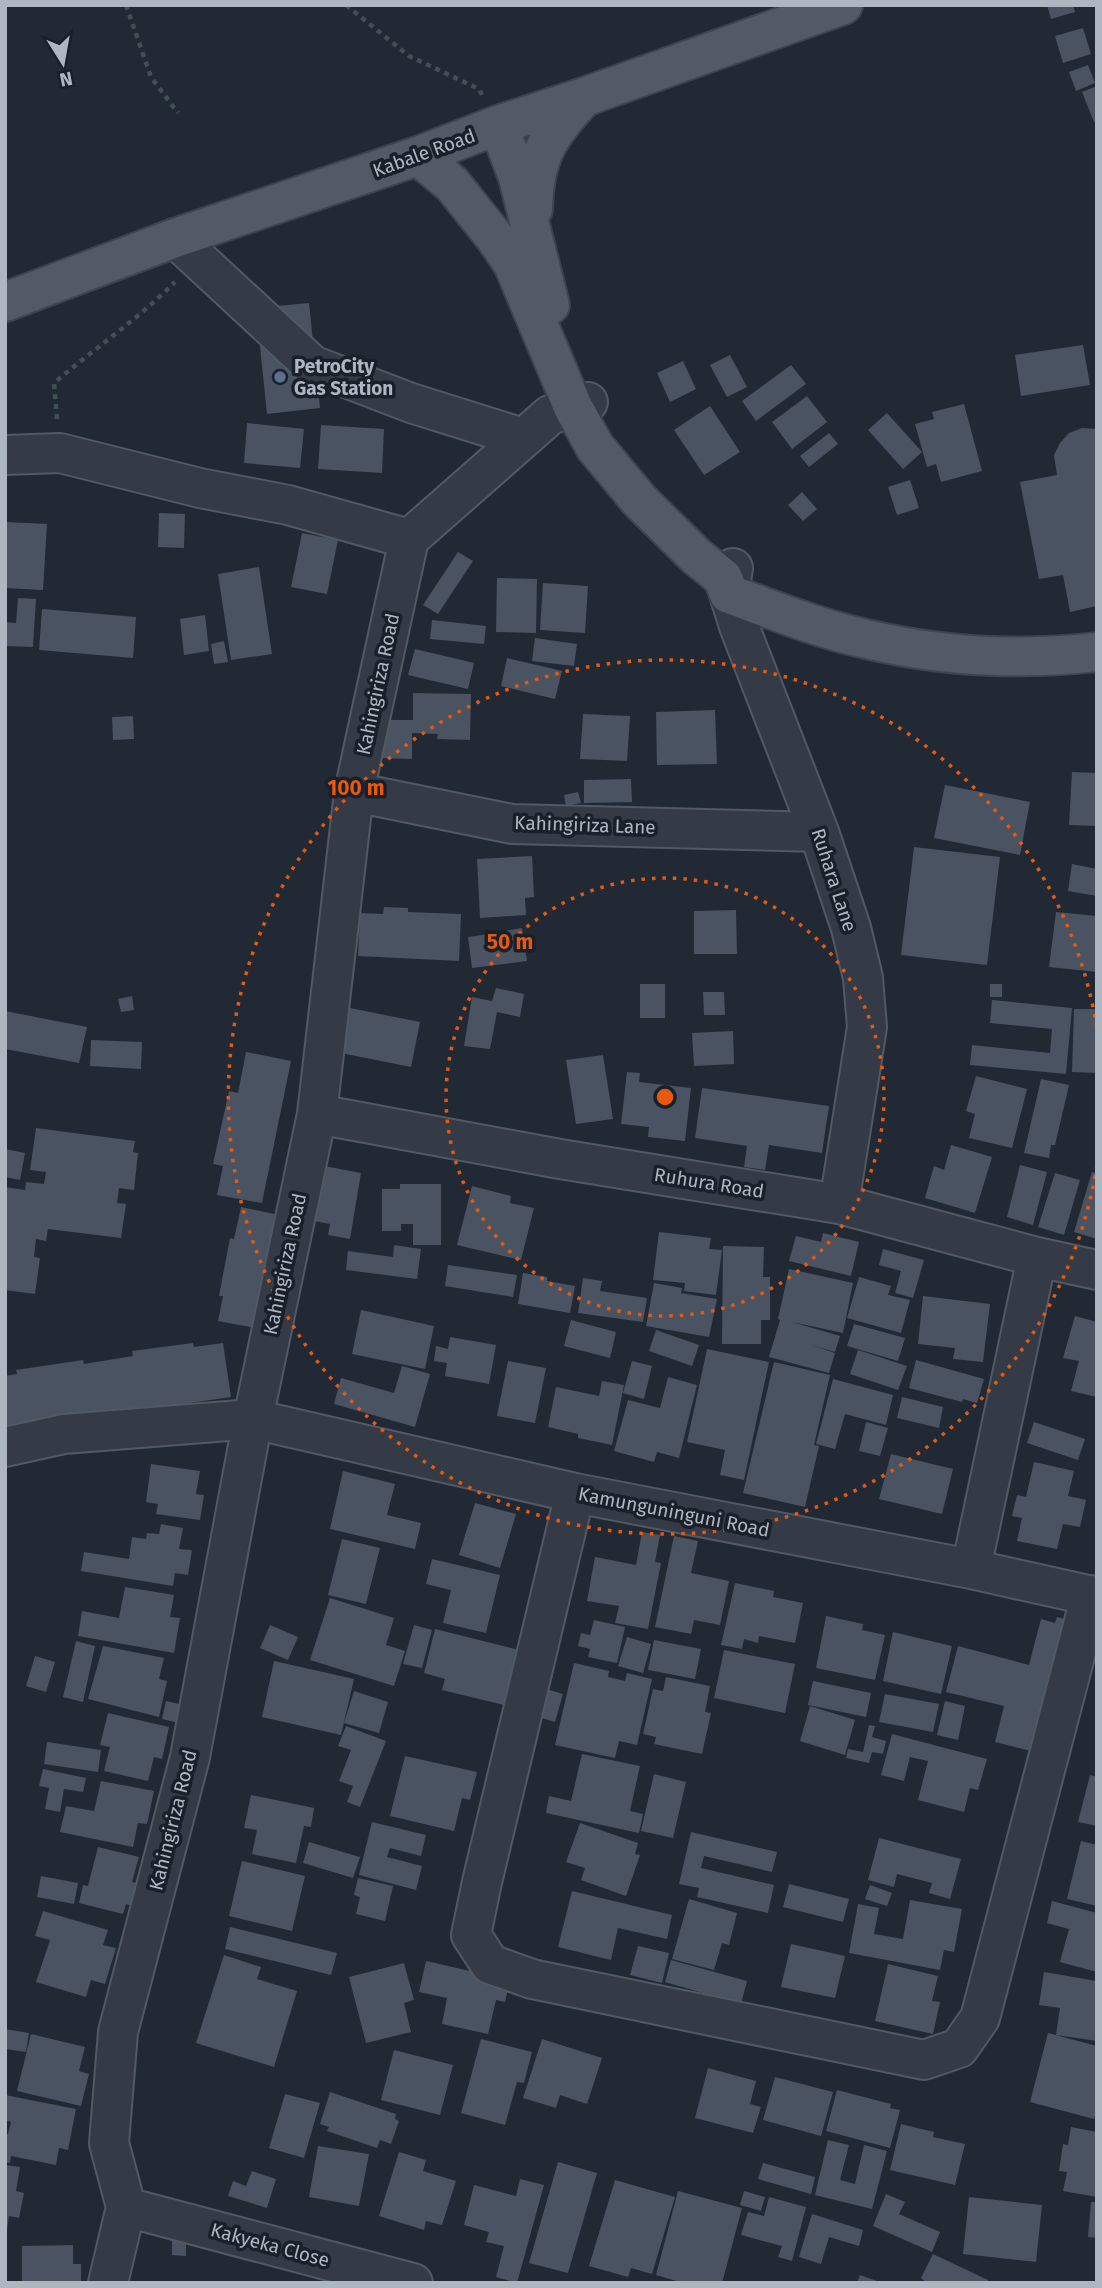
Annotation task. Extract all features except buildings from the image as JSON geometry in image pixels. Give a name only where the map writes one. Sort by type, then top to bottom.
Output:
[{"type":"main road","name":"Kabale Road","points":[[5,302],[186,248],[498,125],[843,5]]},
{"type":"main road","points":[[532,234],[533,198],[542,154],[560,122],[584,97]]},
{"type":"main road","points":[[498,125],[518,177],[556,326],[573,373],[580,404]]},
{"type":"main road","points":[[418,156],[452,184],[490,230],[513,264],[580,404],[595,447],[639,500],[696,556],[723,578],[860,638],[928,652],[996,658],[1097,652]]},
{"type":"main road","points":[[731,581],[807,593],[835,608],[910,627],[975,639],[1097,639]]},
{"type":"street","points":[[186,248],[312,365],[411,403],[523,438]]},
{"type":"street","points":[[5,455],[60,453],[176,482],[288,505],[409,539],[550,415],[580,404]]},
{"type":"street","name":"Kahingiriza Road","points":[[126,2207],[109,2143],[118,2032],[190,1757],[253,1419],[317,1114],[354,792],[409,539]]},
{"type":"street","name":"Ruhara Lane","points":[[731,581],[739,626],[819,832],[851,928],[863,978],[866,1027],[839,1204]]},
{"type":"street","name":"Kahingiriza Lane","points":[[354,792],[512,824],[819,832]]},
{"type":"street","name":"Ruhura Road","points":[[317,1114],[561,1159],[839,1204],[1037,1257],[1097,1270]]},
{"type":"street","points":[[971,1569],[1037,1257]]},
{"type":"street","name":"Kamunguninguni Road","points":[[5,1447],[64,1434],[253,1419],[575,1493],[971,1569],[1094,1596]]},
{"type":"street","points":[[575,1493],[481,1882],[471,1935],[490,1964],[531,1979],[923,2060],[959,2048],[980,2018],[1094,1596]]},
{"type":"street","points":[[108,2283],[126,2207]]},
{"type":"street","name":"Kakyeka Close","points":[[126,2207],[414,2283]]},
{"type":"path","points":[[126,5],[151,77],[178,113]]},
{"type":"path","points":[[346,5],[409,56],[480,89],[498,125]]},
{"type":"path","points":[[58,431],[54,383],[148,308],[186,248]]},
{"type":"place","name":"PetroCity Gas Station","points":[[280,377]]}]
